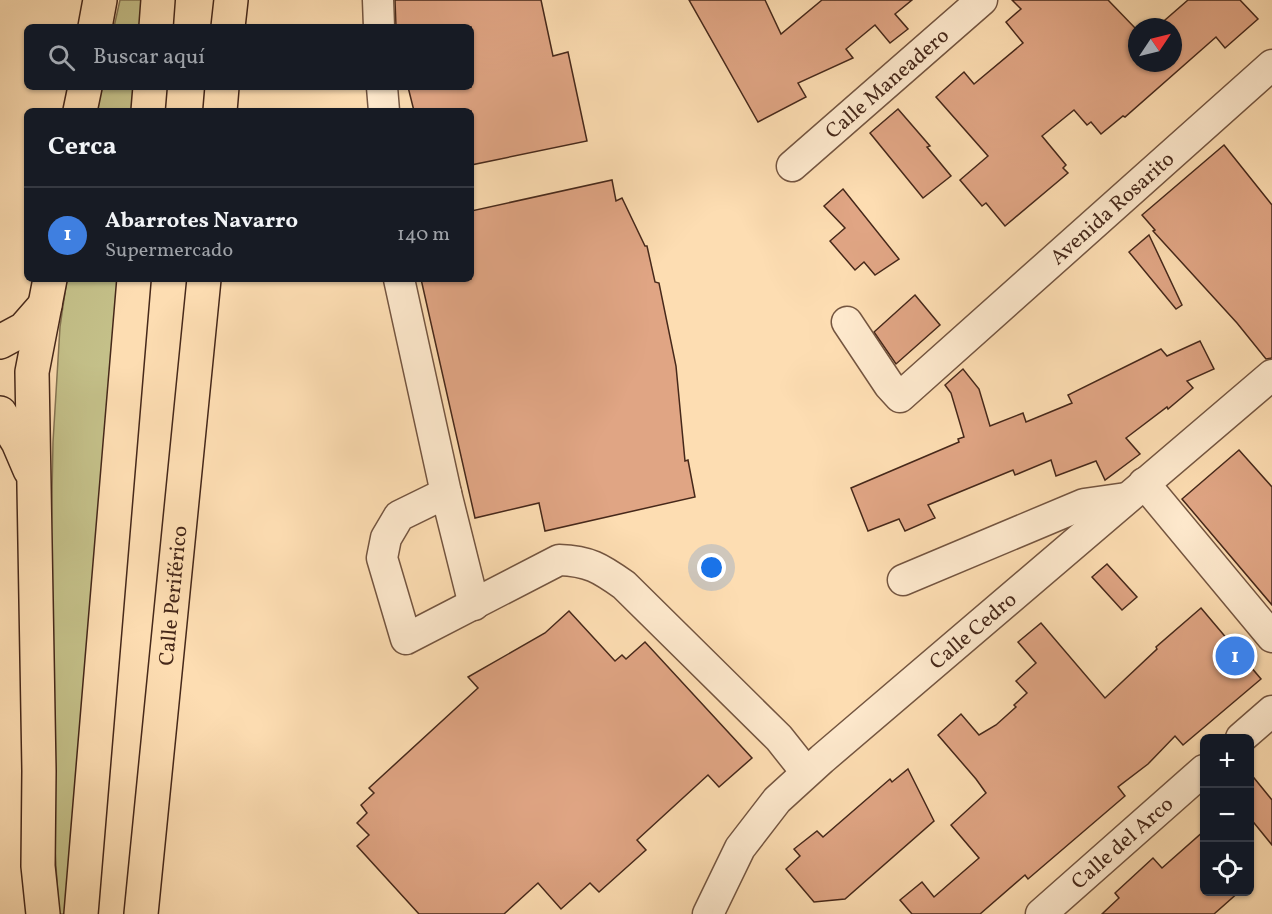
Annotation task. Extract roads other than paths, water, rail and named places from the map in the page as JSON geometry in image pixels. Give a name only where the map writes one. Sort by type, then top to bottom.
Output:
[{"type":"highway","points":[[96,24],[100,0]]},
{"type":"highway","points":[[156,24],[158,0]]},
{"type":"highway","points":[[228,24],[231,0]]},
{"type":"highway","points":[[80,108],[84,90]]},
{"type":"highway","points":[[148,108],[150,90]]},
{"type":"highway","points":[[220,108],[222,90]]},
{"type":"highway","points":[[81,914],[134,282]]},
{"type":"highway","name":"Calle Periférico","points":[[141,914],[204,282]]},
{"type":"highway","points":[[0,342],[24,329],[47,292]]},
{"type":"highway","points":[[43,914],[38,866],[39,771],[32,372],[47,292]]},
{"type":"highway","points":[[0,413],[18,442],[34,482]]},
{"type":"street","points":[[378,0],[379,24]]},
{"type":"street","name":"Calle Maneadero","points":[[792,166],[982,0]]},
{"type":"street","name":"Avenida Rosarito","points":[[847,322],[900,397],[951,349],[1272,65]]},
{"type":"street","points":[[382,90],[384,108]]},
{"type":"street","points":[[400,282],[446,493],[474,605]]},
{"type":"street","name":"Calle Cedro","points":[[708,914],[740,848],[777,800],[806,772],[1272,375]]},
{"type":"street","points":[[903,580],[1084,504],[1135,490],[1272,637]]},
{"type":"street","points":[[446,493],[399,516],[386,538],[382,558],[406,639],[559,560],[579,561],[601,569],[624,585],[779,738],[806,772]]},
{"type":"street","points":[[1246,734],[1272,711]]},
{"type":"street","name":"Calle del Arco","points":[[1041,914],[1200,775]]},
{"type":"place","name":"Abarrotes Navarro","points":[[1235,656]]}]
